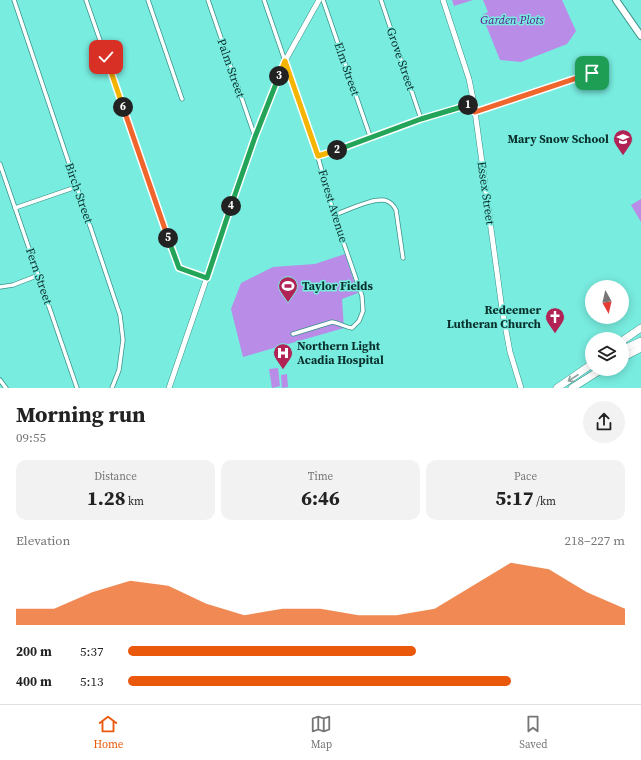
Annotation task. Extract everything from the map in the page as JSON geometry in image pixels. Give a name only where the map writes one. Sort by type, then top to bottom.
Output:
[{"type":"highway","points":[[629,336],[641,328]]},
{"type":"highway","points":[[629,347],[641,341]]},
{"type":"highway","points":[[629,354],[641,348]]},
{"type":"highway","points":[[557,388],[585,370]]},
{"type":"highway","points":[[572,388],[591,376]]},
{"type":"main road","points":[[169,388],[255,137],[285,61],[319,0]]},
{"type":"main road","name":"Essex Street","points":[[443,0],[469,79],[474,104],[502,309],[510,352],[521,388]]},
{"type":"main road","points":[[616,0],[641,36]]},
{"type":"street","name":"Birch Street","points":[[14,0],[120,315],[123,340],[120,370],[112,388]]},
{"type":"street","points":[[86,0],[179,268],[207,278]]},
{"type":"street","points":[[148,0],[182,99]]},
{"type":"street","name":"Palm Street","points":[[208,0],[255,137]]},
{"type":"street","name":"Forest Avenue","points":[[264,0],[318,156],[334,215],[362,296],[363,311],[359,321],[352,328],[346,327],[339,322],[332,322],[293,334]]},
{"type":"street","name":"Elm Street","points":[[323,0],[371,138]]},
{"type":"street","name":"Grove Street","points":[[381,0],[421,119]]},
{"type":"street","points":[[475,112],[592,73]]},
{"type":"street","points":[[318,156],[421,119],[474,104]]},
{"type":"street","name":"Fern Street","points":[[0,164],[77,388]]},
{"type":"street","points":[[15,208],[76,187]]},
{"type":"street","points":[[334,215],[378,200],[386,200],[392,204],[396,210],[403,258]]},
{"type":"street","points":[[0,287],[13,285],[39,275]]},
{"type":"street","points":[[0,380],[6,388]]},
{"type":"green space","name":"Garden Plots","points":[[452,0],[473,0],[454,6]]},
{"type":"green space","points":[[483,0],[562,0],[576,31],[567,44],[521,62],[500,60],[482,15],[488,12]]},
{"type":"green space","points":[[641,199],[641,222],[631,205]]},
{"type":"green space","name":"Taylor Fields","points":[[345,254],[358,293],[342,299],[344,328],[243,357],[231,309],[241,283],[273,267],[315,264]]},
{"type":"green space","points":[[278,368],[280,386],[272,388],[269,369]]},
{"type":"green space","points":[[287,374],[288,387],[282,388],[281,375]]},
{"type":"place","name":"Mary Snow School","points":[[623,156]]},
{"type":"place","name":"Taylor Fields","points":[[288,303]]},
{"type":"place","name":"Redeemer Lutheran Church","points":[[555,334]]},
{"type":"place","name":"Northern Light Acadia Hospital","points":[[283,370]]},
{"type":"route","points":[[106,57],[179,268],[207,278],[255,137],[285,61],[318,156],[421,119],[474,104],[475,112],[564,81],[592,73]]}]
